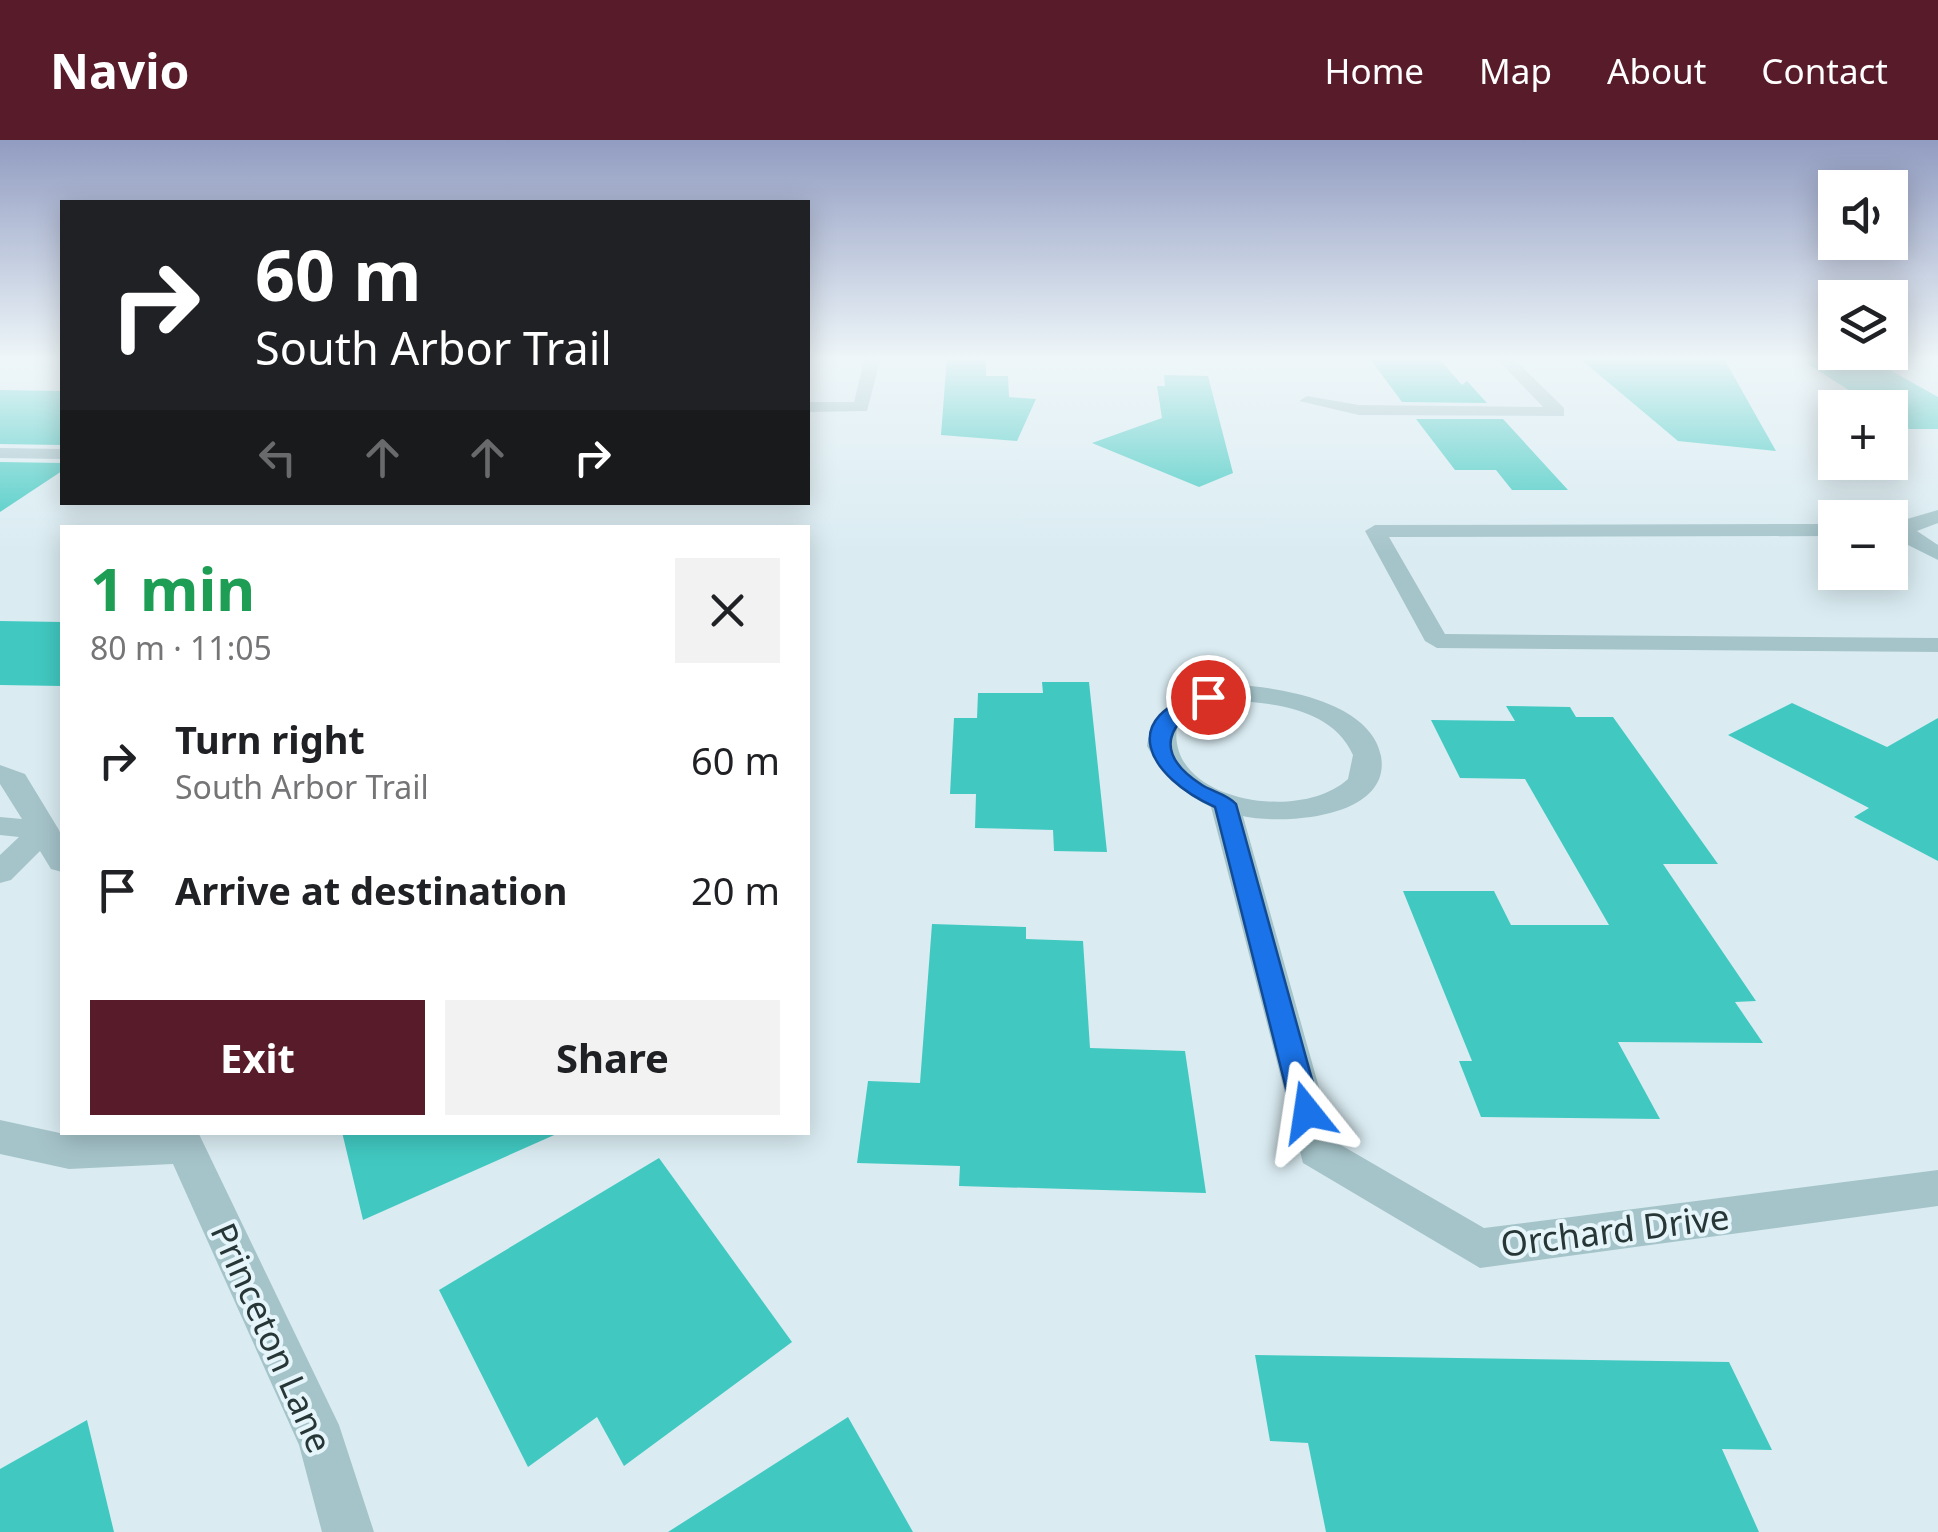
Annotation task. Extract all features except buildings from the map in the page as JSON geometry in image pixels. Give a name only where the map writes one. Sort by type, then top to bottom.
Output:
[{"type":"street","points":[[0,453],[60,454]]},
{"type":"street","points":[[1908,526],[1938,516]]},
{"type":"street","points":[[1818,530],[1375,532],[1438,641],[1938,644]]},
{"type":"street","points":[[1908,537],[1938,554]]},
{"type":"street","points":[[1236,693],[1296,701],[1327,713],[1351,730],[1365,750],[1368,771],[1357,790],[1334,804],[1301,812],[1263,812],[1225,804],[1195,790],[1174,773],[1162,754],[1160,736],[1167,719],[1196,702],[1236,693]]},
{"type":"street","points":[[0,773],[15,780],[60,858]]},
{"type":"street","name":"Orchard Drive","points":[[1225,804],[1317,1150],[1480,1248],[1938,1188]]},
{"type":"street","points":[[0,826],[44,830]]},
{"type":"street","points":[[0,873],[44,830]]},
{"type":"street","name":"Princeton Lane","points":[[0,1137],[69,1152],[182,1140],[322,1442],[348,1532]]},
{"type":"route","points":[[1208,697],[1184,706],[1167,719],[1160,736],[1162,754],[1174,773],[1195,790],[1225,804],[1307,1112]]}]
